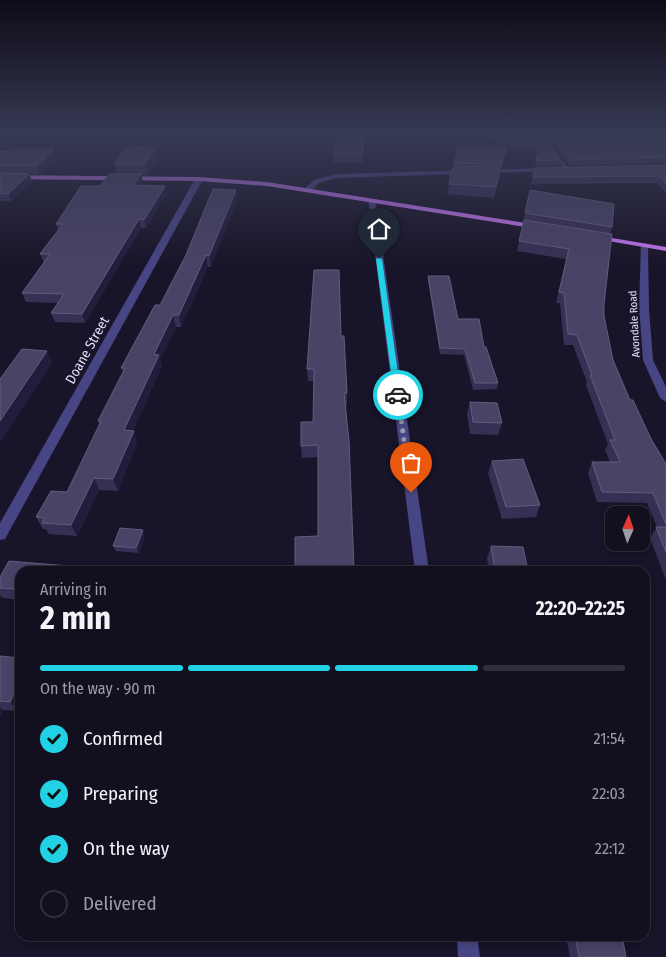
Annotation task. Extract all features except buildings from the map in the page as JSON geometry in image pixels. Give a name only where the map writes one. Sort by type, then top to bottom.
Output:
[{"type":"main road","points":[[66,178],[199,179],[307,190],[550,229]]},
{"type":"main road","points":[[587,236],[666,248]]},
{"type":"street","points":[[307,190],[311,184],[328,178]]},
{"type":"street","name":"Doane Street","points":[[0,535],[199,179]]},
{"type":"street","points":[[371,200],[421,566]]},
{"type":"street","name":"Avondale Road","points":[[644,245],[644,309],[648,360],[666,398]]},
{"type":"street","points":[[467,941],[469,957]]},
{"type":"way so far","points":[[398,395],[411,493]]},
{"type":"route","points":[[379,259],[398,395]]}]
